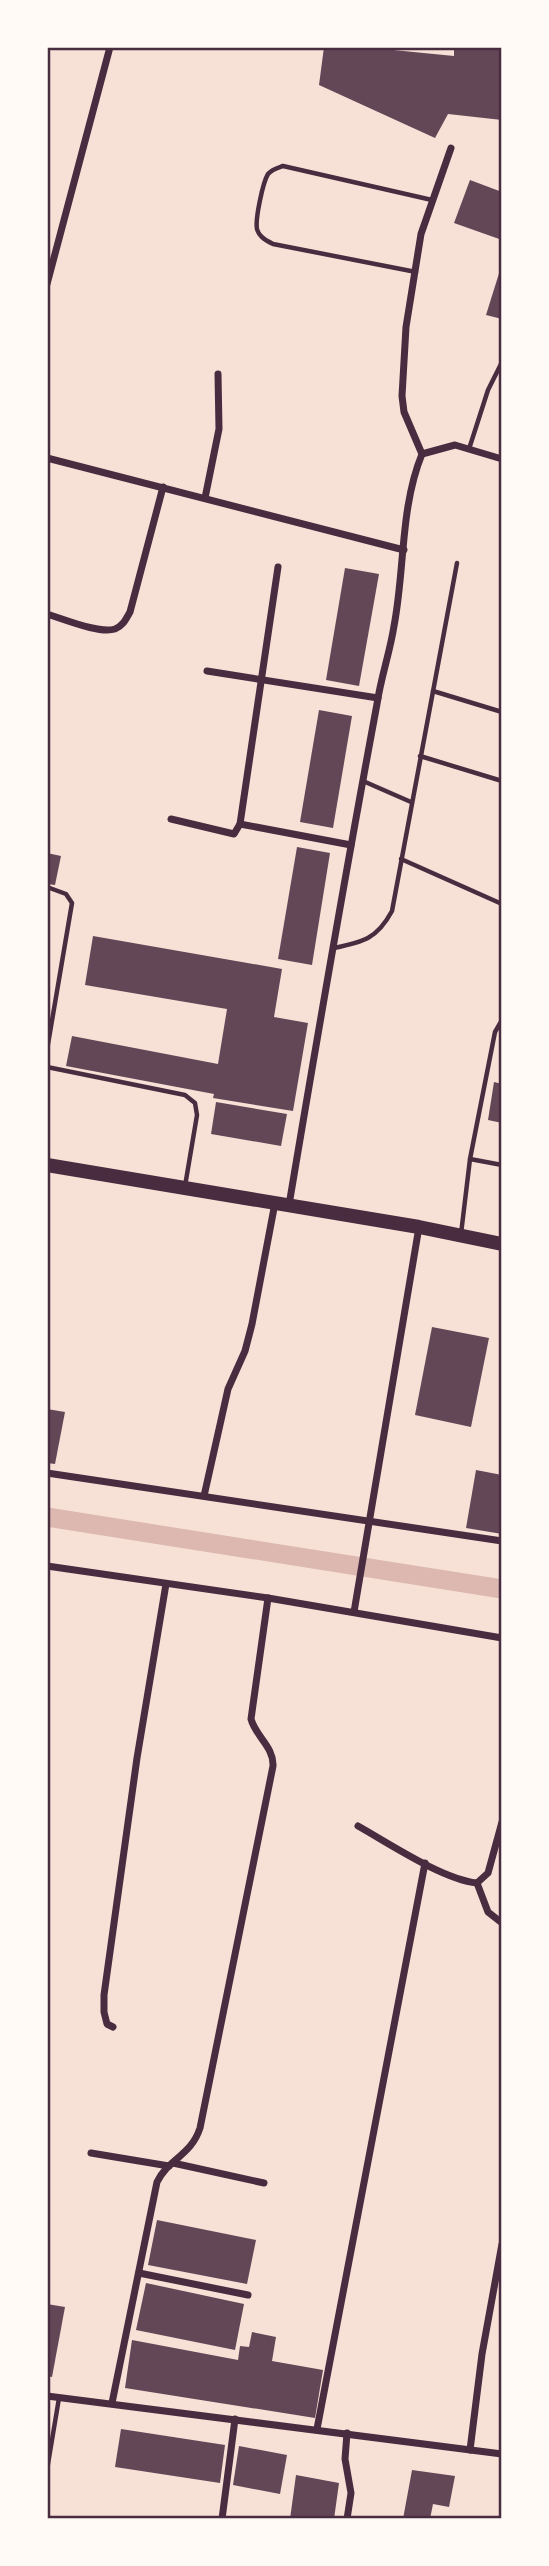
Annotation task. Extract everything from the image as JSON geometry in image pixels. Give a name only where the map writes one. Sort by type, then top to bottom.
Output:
[{"type":"main road","points":[[47,1164],[419,1227],[502,1244]]},
{"type":"street","points":[[47,284],[110,47]]},
{"type":"street","points":[[204,1496],[228,1389],[245,1351],[282,1204],[334,948],[362,781],[394,626],[409,503],[415,471],[422,454],[404,412],[402,396],[406,327],[417,272],[421,234],[451,148]]},
{"type":"street","points":[[205,498],[219,429],[218,374]]},
{"type":"street","points":[[422,454],[455,445],[502,459]]},
{"type":"street","points":[[47,458],[404,550]]},
{"type":"street","points":[[47,614],[104,630],[124,623],[130,612],[163,487]]},
{"type":"street","points":[[171,819],[234,834],[240,824],[278,566]]},
{"type":"street","points":[[207,671],[378,698]]},
{"type":"street","points":[[240,824],[351,845]]},
{"type":"street","points":[[354,1612],[419,1227]]},
{"type":"street","points":[[47,1473],[502,1541]]},
{"type":"street","points":[[47,1566],[268,1598],[502,1638]]},
{"type":"street","points":[[113,2027],[107,2024],[104,1995],[137,1758],[166,1584]]},
{"type":"street","points":[[112,2403],[157,2182],[164,2170],[193,2146],[201,2127],[273,1766],[272,1753],[255,1730],[251,1719],[268,1598]]},
{"type":"street","points":[[358,1826],[425,1863],[468,1882],[477,1883],[488,1873],[502,1822]]},
{"type":"street","points":[[317,2429],[425,1863]]},
{"type":"street","points":[[477,1883],[488,1912],[502,1923]]},
{"type":"street","points":[[91,2153],[264,2183]]},
{"type":"street","points":[[470,2450],[482,2354],[502,2244]]},
{"type":"street","points":[[139,2273],[248,2295]]},
{"type":"street","points":[[47,2396],[502,2455]]},
{"type":"street","points":[[222,2519],[235,2419]]},
{"type":"street","points":[[347,2433],[345,2459],[351,2493],[347,2519]]},
{"type":"lane","points":[[417,272],[273,244],[262,238],[257,230],[259,206],[267,175],[283,166],[432,200]]},
{"type":"lane","points":[[469,449],[488,390],[502,362]]},
{"type":"lane","points":[[334,948],[367,941],[385,925],[392,911],[457,563]]},
{"type":"lane","points":[[433,691],[502,712]]},
{"type":"lane","points":[[420,756],[502,781]]},
{"type":"lane","points":[[362,781],[411,802]]},
{"type":"lane","points":[[401,859],[502,904]]},
{"type":"lane","points":[[47,887],[66,894],[72,903],[47,1050]]},
{"type":"lane","points":[[460,1237],[470,1159],[495,1032],[502,1020]]},
{"type":"lane","points":[[47,1067],[185,1095],[195,1103],[197,1115],[185,1187]]},
{"type":"lane","points":[[470,1159],[502,1165]]},
{"type":"lane","points":[[47,2470],[59,2398]]},
{"type":"lane","points":[[47,2499],[48,2519]]},
{"type":"building","points":[[324,47],[363,47],[454,56],[454,47],[502,47],[502,120],[448,114],[435,138],[319,85]]},
{"type":"building","points":[[470,180],[502,192],[502,240],[454,223]]},
{"type":"building","points":[[502,267],[502,319],[486,315]]},
{"type":"building","points":[[345,568],[379,574],[359,686],[326,680]]},
{"type":"building","points":[[319,710],[352,716],[333,828],[300,822]]},
{"type":"building","points":[[297,847],[330,853],[312,965],[278,959]]},
{"type":"building","points":[[47,853],[61,856],[55,885],[47,884]]},
{"type":"building","points":[[93,936],[282,969],[274,1017],[308,1023],[293,1111],[213,1098],[214,1094],[66,1066],[72,1036],[218,1064],[227,1009],[85,985]]},
{"type":"building","points":[[494,1082],[502,1084],[502,1123],[488,1120]]},
{"type":"building","points":[[216,1102],[287,1114],[281,1146],[211,1134]]},
{"type":"building","points":[[432,1327],[489,1338],[471,1427],[415,1415]]},
{"type":"building","points":[[47,1409],[65,1412],[55,1464],[47,1463]]},
{"type":"building","points":[[476,1470],[502,1475],[502,1534],[466,1528]]},
{"type":"building","points":[[157,2220],[256,2240],[247,2284],[148,2265]]},
{"type":"building","points":[[146,2283],[244,2304],[235,2350],[136,2330]]},
{"type":"building","points":[[47,2304],[65,2307],[52,2377],[47,2376]]},
{"type":"building","points":[[252,2332],[276,2337],[272,2361],[323,2370],[315,2418],[125,2388],[132,2340],[238,2360],[240,2346],[249,2347]]},
{"type":"building","points":[[121,2429],[225,2445],[220,2483],[115,2467]]},
{"type":"building","points":[[239,2446],[287,2455],[280,2494],[233,2485]]},
{"type":"building","points":[[412,2470],[455,2476],[449,2507],[433,2504],[430,2519],[403,2519]]},
{"type":"building","points":[[296,2475],[339,2483],[334,2519],[290,2519]]},
{"type":"waterway","points":[[47,1517],[502,1589]]}]
